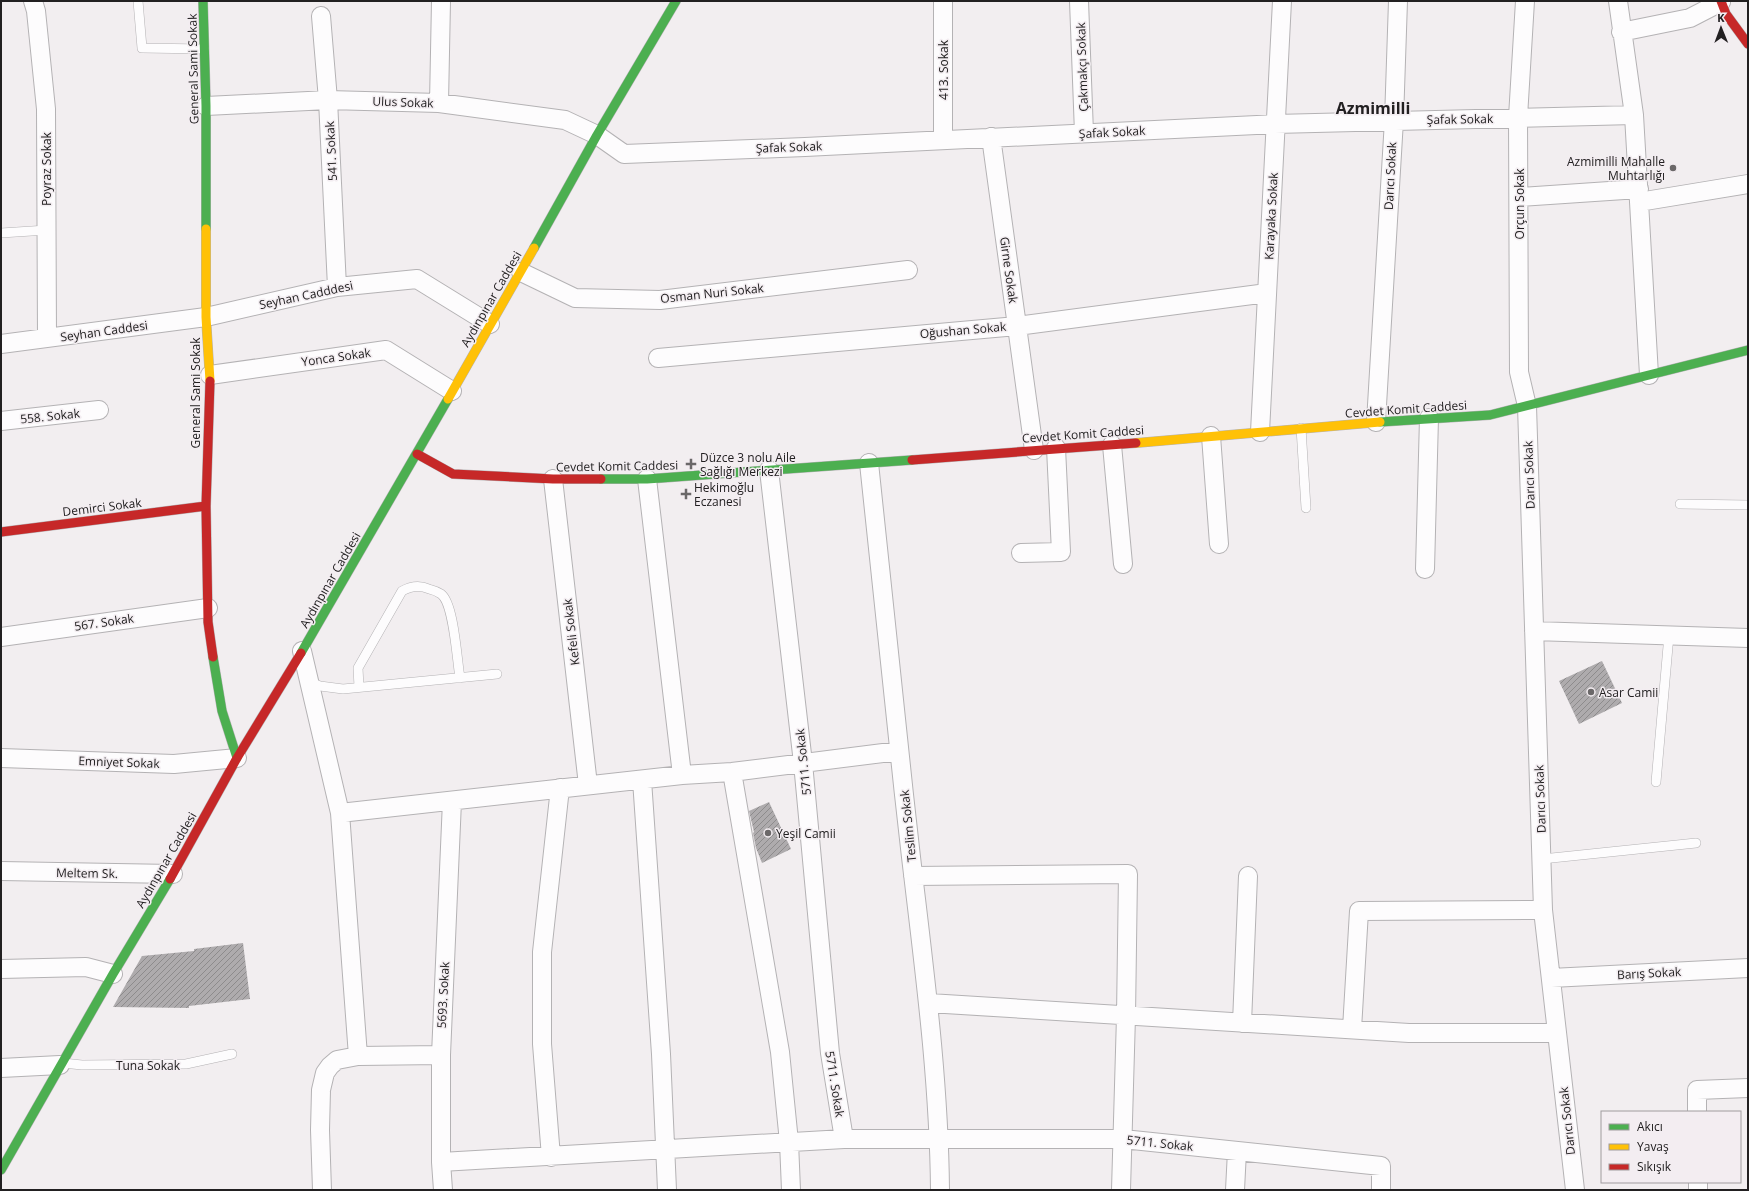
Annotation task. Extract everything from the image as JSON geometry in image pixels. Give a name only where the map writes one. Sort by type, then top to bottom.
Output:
[{"type":"street","name":"Poyraz Sokak","points":[[33,1],[36,11],[46,109],[47,338]]},
{"type":"street","name":"General Sami Sokak","points":[[203,1],[206,106],[206,318],[210,375],[206,506],[208,622],[222,711],[237,758]]},
{"type":"street","points":[[439,103],[441,1]]},
{"type":"street","name":"Aydınpınar Caddesi","points":[[1,1170],[113,974],[173,874],[237,758],[302,651],[417,454],[597,135],[676,1]]},
{"type":"street","name":"413. Sokak","points":[[943,1],[943,140]]},
{"type":"street","name":"Çakmakçı Sokak","points":[[1079,1],[1084,133]]},
{"type":"street","name":"Karayaka Sokak","points":[[1260,432],[1282,1]]},
{"type":"street","name":"Darıcı Sokak","points":[[1376,422],[1394,120],[1398,1]]},
{"type":"street","name":"Orçun Sokak","points":[[1525,1],[1518,117],[1518,196],[1519,372],[1527,406]]},
{"type":"street","points":[[1618,1],[1621,32],[1634,115],[1649,375]]},
{"type":"street","points":[[1621,32],[1690,18],[1721,2],[1726,14],[1748,44]]},
{"type":"street","name":"541. Sokak","points":[[320,16],[328,100],[337,287]]},
{"type":"street","name":"Ulus Sokak","points":[[206,106],[328,100],[439,103],[565,120],[597,135]]},
{"type":"street","name":"Şafak Sokak","points":[[597,135],[624,154],[1275,124],[1634,115]]},
{"type":"street","name":"Girne Sokak","points":[[991,138],[1034,450]]},
{"type":"street","points":[[1518,196],[1639,195],[1748,184]]},
{"type":"street","name":"Osman Nuri Sokak","points":[[521,272],[575,298],[660,300],[908,270]]},
{"type":"street","name":"Seyhan Cadddesi","points":[[206,318],[337,287],[418,279],[490,324]]},
{"type":"street","name":"Oğushan Sokak","points":[[658,358],[1017,326],[1267,293]]},
{"type":"street","name":"Seyhan Caddesi","points":[[1,344],[206,318]]},
{"type":"street","name":"Yonca Sokak","points":[[210,375],[386,350],[452,391]]},
{"type":"street","name":"Cevdet Komit Caddesi","points":[[417,454],[453,474],[553,480],[647,479],[1112,445],[1376,422],[1490,415],[1748,350]]},
{"type":"street","name":"Darıcı Sokak","points":[[1527,406],[1543,910],[1575,1190]]},
{"type":"street","name":"558. Sokak","points":[[1,421],[99,410]]},
{"type":"street","points":[[1425,569],[1429,418]]},
{"type":"street","points":[[1211,436],[1219,544]]},
{"type":"street","points":[[1112,445],[1123,564]]},
{"type":"street","points":[[1021,553],[1062,552],[1056,448]]},
{"type":"street","name":"Teslim Sokak","points":[[869,463],[899,750],[929,1003],[940,1138],[940,1190]]},
{"type":"street","name":"5711. Sokak","points":[[769,470],[803,763],[830,1054],[844,1139],[1123,1139],[1381,1166],[1381,1190]]},
{"type":"street","points":[[647,479],[682,775]]},
{"type":"street","name":"Kefeli Sokak","points":[[553,480],[588,785]]},
{"type":"street","name":"Demirci Sokak","points":[[1,532],[206,506]]},
{"type":"street","name":"567. Sokak","points":[[1,637],[208,608]]},
{"type":"street","points":[[1534,631],[1748,638]]},
{"type":"street","points":[[302,651],[340,813],[358,1056]]},
{"type":"street","points":[[340,813],[682,775],[732,772],[899,750]]},
{"type":"street","name":"Emniyet Sokak","points":[[1,758],[174,764],[237,758]]},
{"type":"street","points":[[732,772],[780,1052],[789,1142],[791,1190]]},
{"type":"street","points":[[642,780],[661,1054],[664,1150],[667,1190]]},
{"type":"street","points":[[551,1157],[542,1044],[542,952],[560,788]]},
{"type":"street","name":"5693. Sokak","points":[[443,1190],[440,1162],[441,1055],[452,801]]},
{"type":"street","name":"Meltem Sk.","points":[[1,871],[173,874]]},
{"type":"street","points":[[913,876],[1128,874],[1121,1190]]},
{"type":"street","points":[[1242,1023],[1248,876]]},
{"type":"street","points":[[1352,1029],[1360,911],[1543,910]]},
{"type":"street","points":[[1,968],[86,967],[113,974]]},
{"type":"street","name":"Barış Sokak","points":[[1551,978],[1748,968]]},
{"type":"street","points":[[929,1003],[1409,1033],[1557,1033]]},
{"type":"street","points":[[322,1190],[321,1090],[325,1073],[337,1060],[358,1056],[441,1055]]},
{"type":"street","points":[[1,1068],[61,1064]]},
{"type":"street","points":[[1697,1111],[1697,1090],[1748,1088]]},
{"type":"street","points":[[440,1162],[551,1157],[844,1139]]},
{"type":"street","points":[[1235,1190],[1237,1151]]},
{"type":"lane","points":[[138,1],[142,48],[204,49]]},
{"type":"lane","points":[[1,233],[47,230]]},
{"type":"lane","points":[[1301,428],[1306,508]]},
{"type":"lane","points":[[1680,504],[1748,505]]},
{"type":"lane","points":[[359,687],[358,668],[402,591],[413,587],[427,588],[442,594],[448,605],[452,618],[460,678]]},
{"type":"lane","points":[[1656,782],[1669,636]]},
{"type":"lane","points":[[309,682],[320,686],[343,689],[496,674]]},
{"type":"lane","points":[[1542,859],[1696,843]]},
{"type":"lane","name":"Tuna Sokak","points":[[61,1064],[186,1064],[232,1054]]},
{"type":"building","name":"Asar Camii","points":[[1602,661],[1622,703],[1579,724],[1559,681]]},
{"type":"building","name":"Yeşil Camii","points":[[769,802],[791,849],[762,863],[756,848],[749,811]]},
{"type":"building","points":[[243,943],[250,999],[189,1006],[189,1008],[113,1007],[142,956],[194,951],[194,949]]},
{"type":"traffic: fast","points":[[203,1],[206,106],[206,229]]},
{"type":"traffic: fast","points":[[534,248],[597,135],[676,1]]},
{"type":"traffic: fast","points":[[1380,422],[1490,415],[1748,350]]},
{"type":"traffic: fast","points":[[301,653],[448,399]]},
{"type":"traffic: fast","points":[[601,479],[647,479],[912,460]]},
{"type":"traffic: fast","points":[[213,657],[222,711],[237,758]]},
{"type":"traffic: fast","points":[[1,1170],[113,974],[170,879]]},
{"type":"traffic: slow","points":[[206,229],[206,317],[210,381]]},
{"type":"traffic: slow","points":[[448,399],[534,248]]},
{"type":"traffic: slow","points":[[1136,443],[1380,422]]},
{"type":"traffic: jam","points":[[1721,1],[1726,14],[1748,44]]},
{"type":"traffic: jam","points":[[210,381],[206,506],[208,622],[213,657]]},
{"type":"traffic: jam","points":[[912,460],[1136,443]]},
{"type":"traffic: jam","points":[[417,454],[453,474],[553,479],[601,479]]},
{"type":"traffic: jam","points":[[1,532],[206,506]]},
{"type":"traffic: jam","points":[[170,879],[237,758],[301,653]]},
{"type":"place","name":"Azmimilli Mahalle Muhtarlığı","points":[[1673,168]]},
{"type":"place","name":"Düzce 3 nolu Aile Sağlığı Merkezi","points":[[691,464]]},
{"type":"place","name":"Hekimoğlu Eczanesi","points":[[686,494]]},
{"type":"place","name":"Asar Camii","points":[[1591,692]]},
{"type":"place","name":"Yeşil Camii","points":[[768,833]]},
{"type":"district","name":"Azmimilli","points":[[1373,108]]}]
